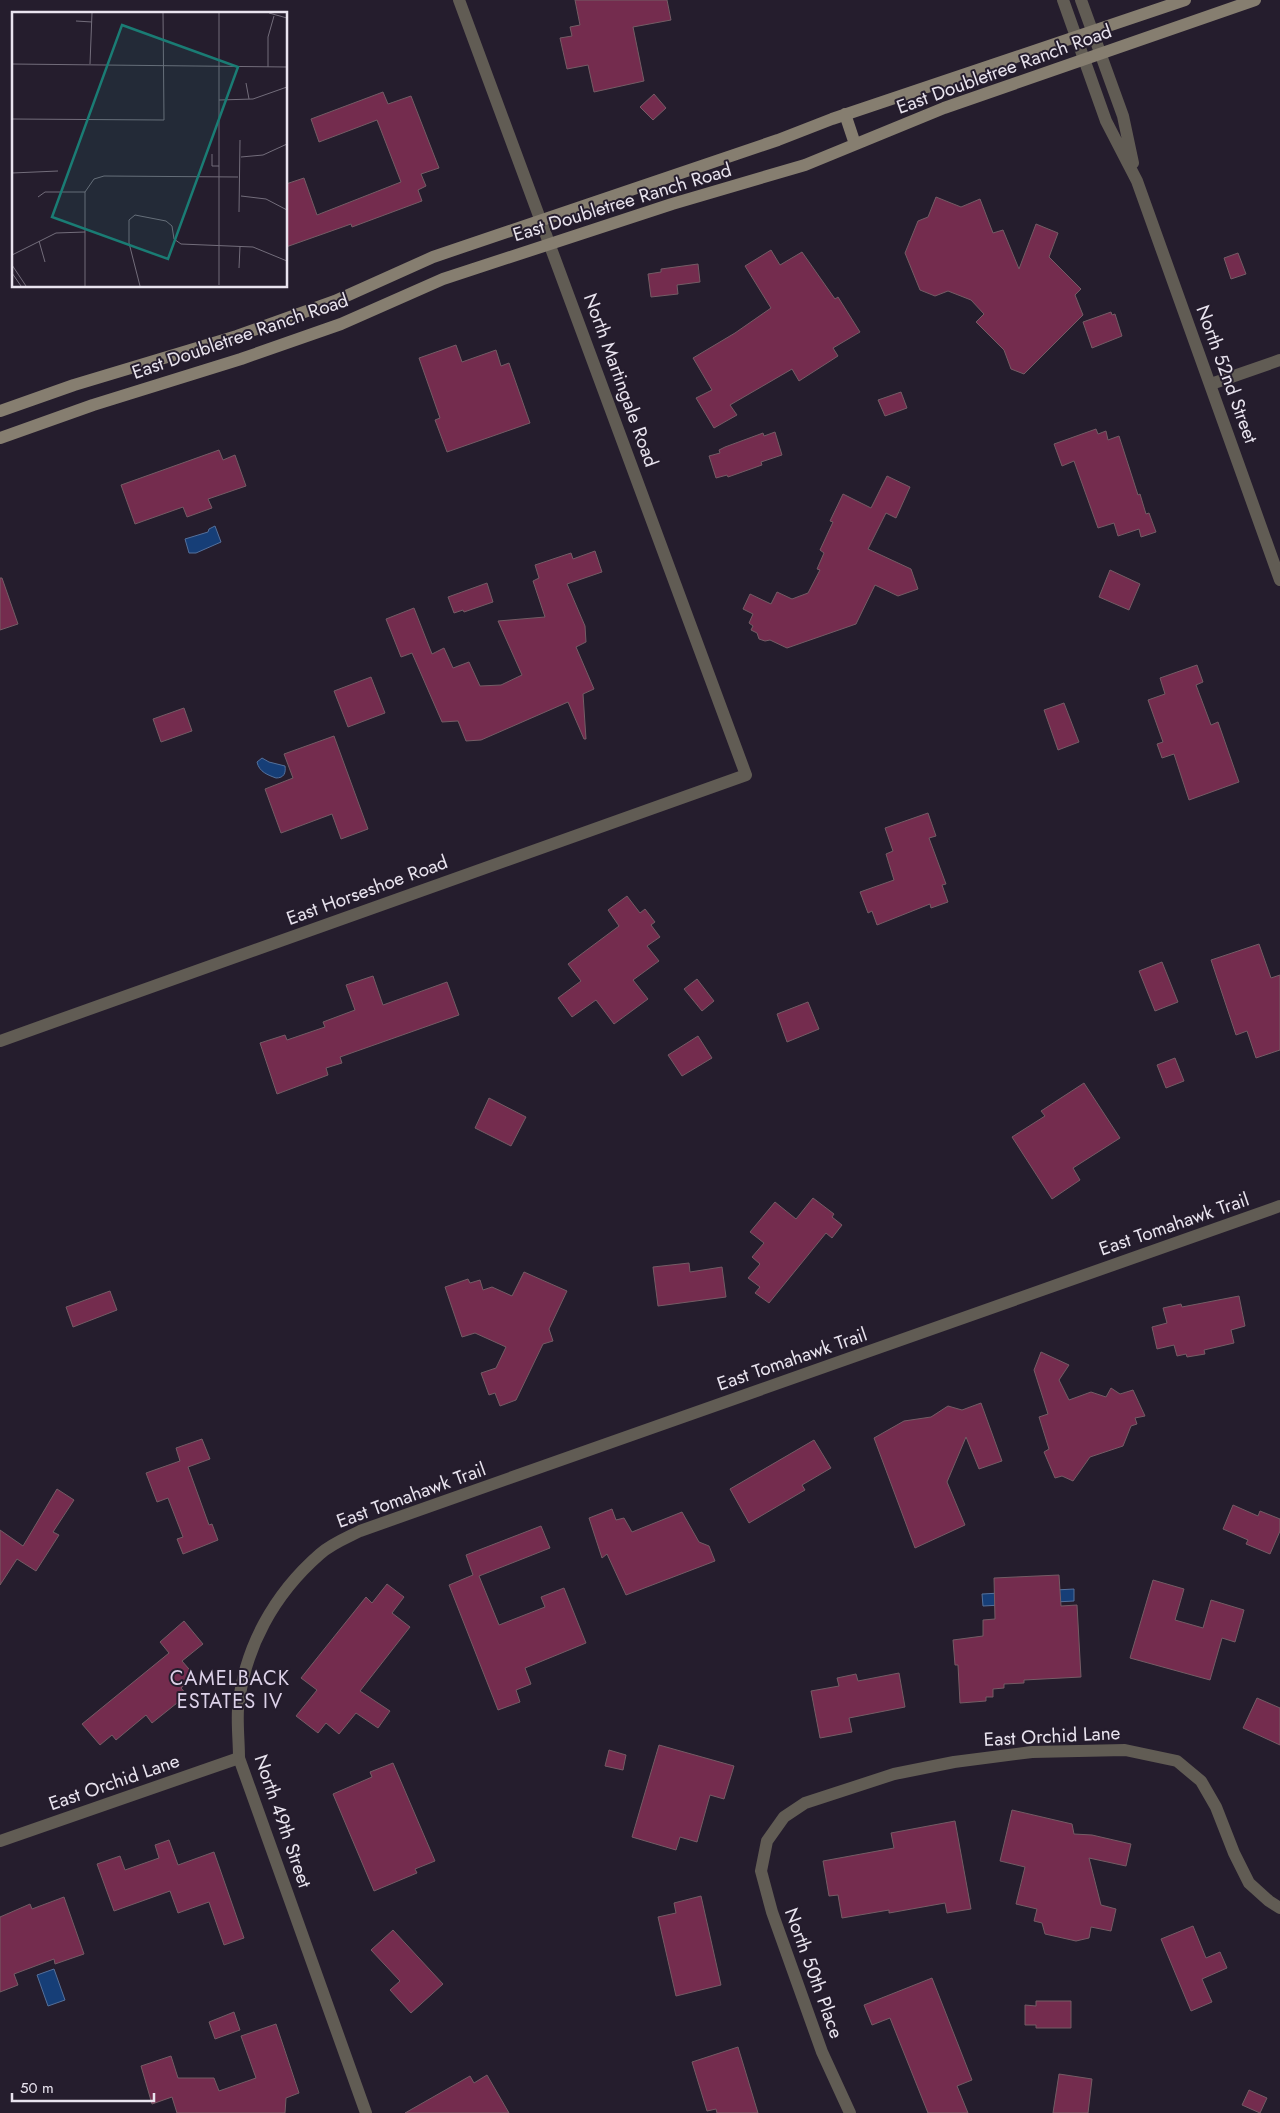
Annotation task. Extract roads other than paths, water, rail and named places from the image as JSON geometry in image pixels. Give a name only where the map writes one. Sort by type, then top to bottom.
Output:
[{"type":"main road","name":"East Doubletree Ranch Road","points":[[0,411],[74,385],[237,336],[335,301],[432,257],[778,140],[845,114],[1185,0]]},
{"type":"main road","name":"East Doubletree Ranch Road","points":[[0,438],[93,405],[232,362],[341,324],[443,279],[672,204],[805,165],[944,108],[1255,0]]},
{"type":"main road","points":[[845,114],[855,144]]},
{"type":"street","name":"North Martingale Road","points":[[459,0],[746,774]]},
{"type":"street","name":"North 52nd Street","points":[[1064,0],[1106,121],[1136,181],[1211,384],[1280,580]]},
{"type":"street","name":"North 52nd Street","points":[[1081,0],[1123,116],[1136,181]]},
{"type":"street","points":[[1211,384],[1280,360]]},
{"type":"street","name":"East Horseshoe Road","points":[[0,1041],[746,774]]},
{"type":"street","name":"East Tomahawk Trail","points":[[320,1553],[340,1540],[360,1532],[1280,1206]]},
{"type":"street","name":"North 49th Street","points":[[320,1553],[279,1597],[262,1624],[247,1663],[238,1710],[239,1758],[366,2113]]},
{"type":"street","name":"East Orchid Lane","points":[[767,1841],[784,1817],[805,1803],[894,1774],[954,1762],[1032,1752],[1125,1750],[1176,1762],[1201,1781],[1216,1808],[1234,1853],[1249,1883],[1268,1901],[1280,1908]]},
{"type":"street","name":"East Orchid Lane","points":[[0,1841],[239,1758]]},
{"type":"street","name":"North 50th Place","points":[[767,1841],[761,1871],[772,1912],[822,2052],[850,2113]]},
{"type":"water","points":[[215,526],[221,542],[196,553],[189,553],[185,539],[208,532],[209,529]]},
{"type":"water","points":[[262,758],[285,766],[284,775],[276,778],[264,773],[257,762]]},
{"type":"water","points":[[1074,1589],[1074,1601],[983,1606],[982,1594]]},
{"type":"water","points":[[54,1969],[65,2000],[48,2006],[37,1975]]},
{"type":"district","name":"CAMELBACK ESTATES IV","points":[[230,1690]]}]
